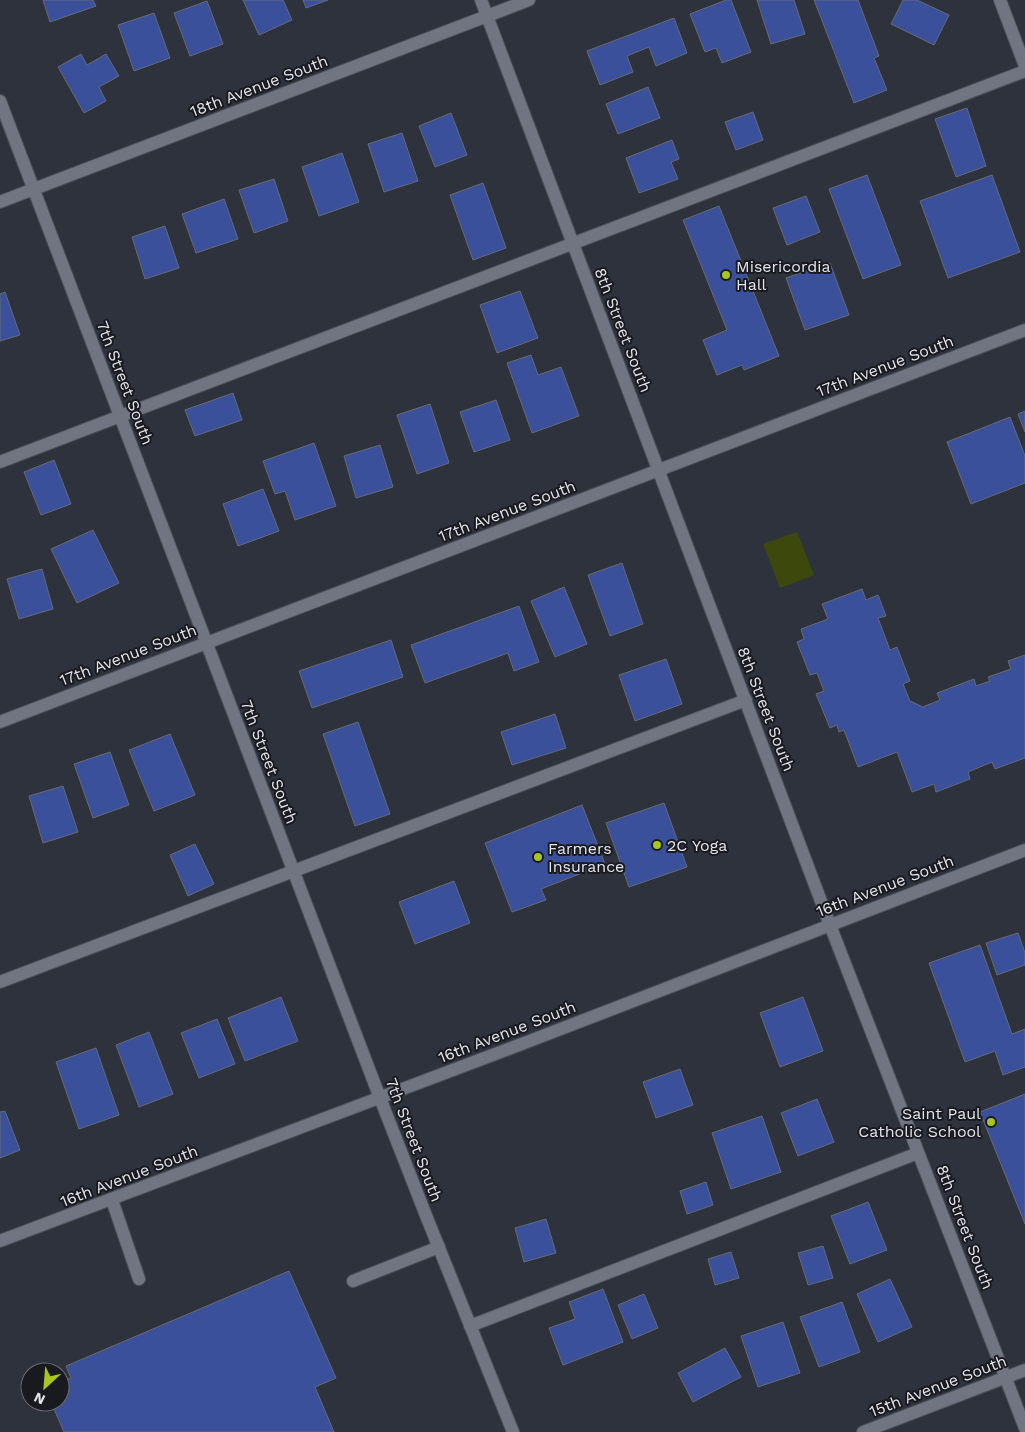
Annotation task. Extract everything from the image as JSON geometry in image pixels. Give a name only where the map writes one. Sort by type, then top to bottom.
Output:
[{"type":"street","name":"8th Street South","points":[[481,0],[830,925],[1025,1428]]},
{"type":"street","name":"18th Avenue South","points":[[0,202],[529,0]]},
{"type":"street","points":[[1000,0],[1025,66]]},
{"type":"street","points":[[0,462],[1025,71]]},
{"type":"street","name":"7th Street South","points":[[0,102],[380,1098],[512,1432]]},
{"type":"street","name":"17th Avenue South","points":[[0,722],[1025,330]]},
{"type":"street","points":[[0,982],[746,700]]},
{"type":"street","name":"16th Avenue South","points":[[0,1241],[380,1098],[1025,850]]},
{"type":"street","points":[[470,1326],[918,1153]]},
{"type":"street","points":[[112,1200],[139,1279]]},
{"type":"street","points":[[353,1281],[439,1246]]},
{"type":"street","name":"15th Avenue South","points":[[863,1432],[1025,1370]]},
{"type":"green space","points":[[797,532],[814,575],[780,588],[763,544]]},
{"type":"building","points":[[43,0],[93,0],[96,6],[50,22]]},
{"type":"building","points":[[243,0],[283,0],[292,20],[259,35]]},
{"type":"building","points":[[303,0],[328,0],[306,8]]},
{"type":"building","points":[[726,0],[731,0],[751,52],[722,63],[716,48],[705,52],[690,14]]},
{"type":"building","points":[[757,0],[794,0],[805,34],[771,44]]},
{"type":"building","points":[[814,0],[858,0],[879,56],[874,58],[887,90],[854,103]]},
{"type":"building","points":[[903,0],[917,0],[949,15],[934,45],[891,24]]},
{"type":"building","points":[[207,1],[223,44],[190,56],[174,13]]},
{"type":"building","points":[[154,13],[170,58],[134,71],[118,25]]},
{"type":"building","points":[[674,18],[687,53],[656,66],[649,47],[627,56],[633,72],[600,85],[587,51]]},
{"type":"building","points":[[81,54],[87,65],[106,54],[119,76],[99,87],[106,101],[84,113],[58,67]]},
{"type":"building","points":[[648,87],[660,118],[618,134],[606,104]]},
{"type":"building","points":[[967,108],[986,166],[956,177],[935,119]]},
{"type":"building","points":[[753,112],[763,140],[736,150],[725,122]]},
{"type":"building","points":[[451,113],[467,155],[435,167],[419,126]]},
{"type":"building","points":[[402,133],[418,181],[384,192],[368,144]]},
{"type":"building","points":[[672,140],[679,159],[671,162],[678,179],[639,193],[626,158]]},
{"type":"building","points":[[342,153],[359,202],[319,216],[302,167]]},
{"type":"building","points":[[867,175],[901,265],[863,279],[829,189]]},
{"type":"building","points":[[992,175],[1020,252],[948,278],[920,201]]},
{"type":"building","points":[[274,179],[288,221],[254,233],[239,190]]},
{"type":"building","points":[[483,183],[506,248],[473,260],[450,195]]},
{"type":"building","points":[[806,196],[820,232],[787,245],[773,208]]},
{"type":"building","points":[[224,199],[238,239],[196,253],[182,214]]},
{"type":"building","name":"Misericordia Hall","points":[[719,206],[779,356],[744,370],[742,365],[717,375],[703,340],[727,330],[683,220]]},
{"type":"building","points":[[165,226],[179,268],[145,279],[132,237]]},
{"type":"building","points":[[830,263],[849,315],[805,330],[786,278]]},
{"type":"building","points":[[520,291],[538,338],[497,353],[480,305]]},
{"type":"building","points":[[5,292],[20,335],[0,341],[0,294]]},
{"type":"building","points":[[531,355],[538,375],[561,367],[579,416],[532,433],[507,363]]},
{"type":"building","points":[[233,393],[242,420],[195,436],[185,410]]},
{"type":"building","points":[[496,400],[510,440],[474,452],[460,412]]},
{"type":"building","points":[[430,404],[449,463],[417,474],[397,415]]},
{"type":"building","points":[[1025,411],[1025,432],[1018,414]]},
{"type":"building","points":[[1010,417],[1025,456],[1025,483],[971,504],[947,442]]},
{"type":"building","points":[[314,443],[336,506],[295,520],[285,491],[275,494],[263,461]]},
{"type":"building","points":[[380,445],[393,487],[356,498],[344,456]]},
{"type":"building","points":[[54,460],[71,504],[41,515],[24,472]]},
{"type":"building","points":[[263,489],[279,531],[238,546],[223,504]]},
{"type":"building","points":[[93,530],[119,583],[77,603],[51,549]]},
{"type":"building","points":[[622,563],[643,624],[610,636],[588,575]]},
{"type":"building","points":[[42,569],[53,609],[19,619],[7,579]]},
{"type":"building","points":[[564,587],[587,644],[555,657],[531,601]]},
{"type":"building","points":[[862,589],[866,600],[878,595],[886,616],[878,618],[890,650],[897,647],[910,681],[903,684],[910,701],[923,707],[940,700],[937,693],[974,679],[976,686],[990,681],[988,677],[1011,669],[1008,661],[1025,655],[1025,758],[995,769],[992,762],[968,772],[970,779],[936,792],[934,784],[912,792],[897,752],[858,767],[844,730],[839,732],[837,725],[830,728],[816,694],[824,691],[817,673],[810,675],[797,642],[804,639],[801,629],[828,619],[822,604]]},
{"type":"building","points":[[519,606],[539,662],[514,671],[508,653],[425,683],[411,645]]},
{"type":"building","points":[[391,640],[403,677],[312,708],[299,671]]},
{"type":"building","points":[[666,659],[682,704],[635,721],[619,675]]},
{"type":"building","points":[[555,714],[566,748],[512,765],[501,732]]},
{"type":"building","points":[[358,722],[390,814],[355,826],[323,734]]},
{"type":"building","points":[[170,734],[195,795],[154,811],[129,750]]},
{"type":"building","points":[[110,752],[129,805],[93,818],[74,764]]},
{"type":"building","points":[[63,786],[78,832],[43,843],[29,796]]},
{"type":"building","points":[[664,803],[687,867],[629,887],[606,823]]},
{"type":"building","points":[[582,805],[605,864],[541,889],[546,900],[512,912],[485,843]]},
{"type":"building","points":[[195,844],[214,884],[188,896],[170,855]]},
{"type":"building","points":[[454,881],[470,923],[415,944],[399,902]]},
{"type":"building","points":[[1018,933],[1025,953],[1025,965],[997,975],[986,943]]},
{"type":"building","points":[[980,945],[1012,1034],[1025,1029],[1025,1067],[1003,1075],[995,1051],[965,1062],[929,963]]},
{"type":"building","points":[[281,997],[298,1041],[245,1061],[228,1018]]},
{"type":"building","points":[[803,997],[823,1051],[780,1067],[760,1013]]},
{"type":"building","points":[[217,1019],[235,1064],[199,1078],[181,1033]]},
{"type":"building","points":[[149,1032],[173,1094],[139,1107],[116,1045]]},
{"type":"building","points":[[96,1048],[119,1115],[79,1129],[56,1062]]},
{"type":"building","points":[[680,1069],[693,1105],[656,1118],[643,1082]]},
{"type":"building","points":[[1025,1094],[1025,1224],[980,1112]]},
{"type":"building","points":[[817,1099],[834,1142],[798,1156],[781,1113]]},
{"type":"building","points":[[5,1111],[20,1150],[0,1158],[0,1112]]},
{"type":"building","points":[[762,1116],[781,1172],[731,1189],[712,1133]]},
{"type":"building","points":[[706,1182],[713,1205],[687,1214],[680,1191]]},
{"type":"building","points":[[868,1202],[887,1250],[850,1264],[831,1216]]},
{"type":"building","points":[[546,1219],[556,1253],[524,1262],[515,1228]]},
{"type":"building","points":[[823,1246],[833,1278],[808,1285],[798,1253]]},
{"type":"building","points":[[731,1252],[739,1278],[715,1285],[708,1259]]},
{"type":"building","points":[[289,1271],[336,1378],[315,1387],[334,1432],[64,1432],[55,1412],[70,1412],[70,1364]]},
{"type":"building","points":[[890,1279],[912,1327],[878,1342],[857,1294]]},
{"type":"building","points":[[603,1289],[623,1342],[563,1365],[549,1328],[575,1319],[569,1302]]},
{"type":"building","points":[[644,1294],[658,1328],[632,1339],[618,1305]]},
{"type":"building","points":[[842,1302],[860,1352],[819,1367],[800,1317]]},
{"type":"building","points":[[783,1322],[800,1373],[758,1387],[741,1336]]},
{"type":"building","points":[[725,1348],[741,1377],[693,1402],[678,1373]]},
{"type":"place","name":"Misericordia Hall","points":[[726,275]]},
{"type":"place","name":"2C Yoga","points":[[657,845]]},
{"type":"place","name":"Farmers Insurance","points":[[538,857]]},
{"type":"place","name":"Saint Paul Catholic School","points":[[991,1122]]}]
